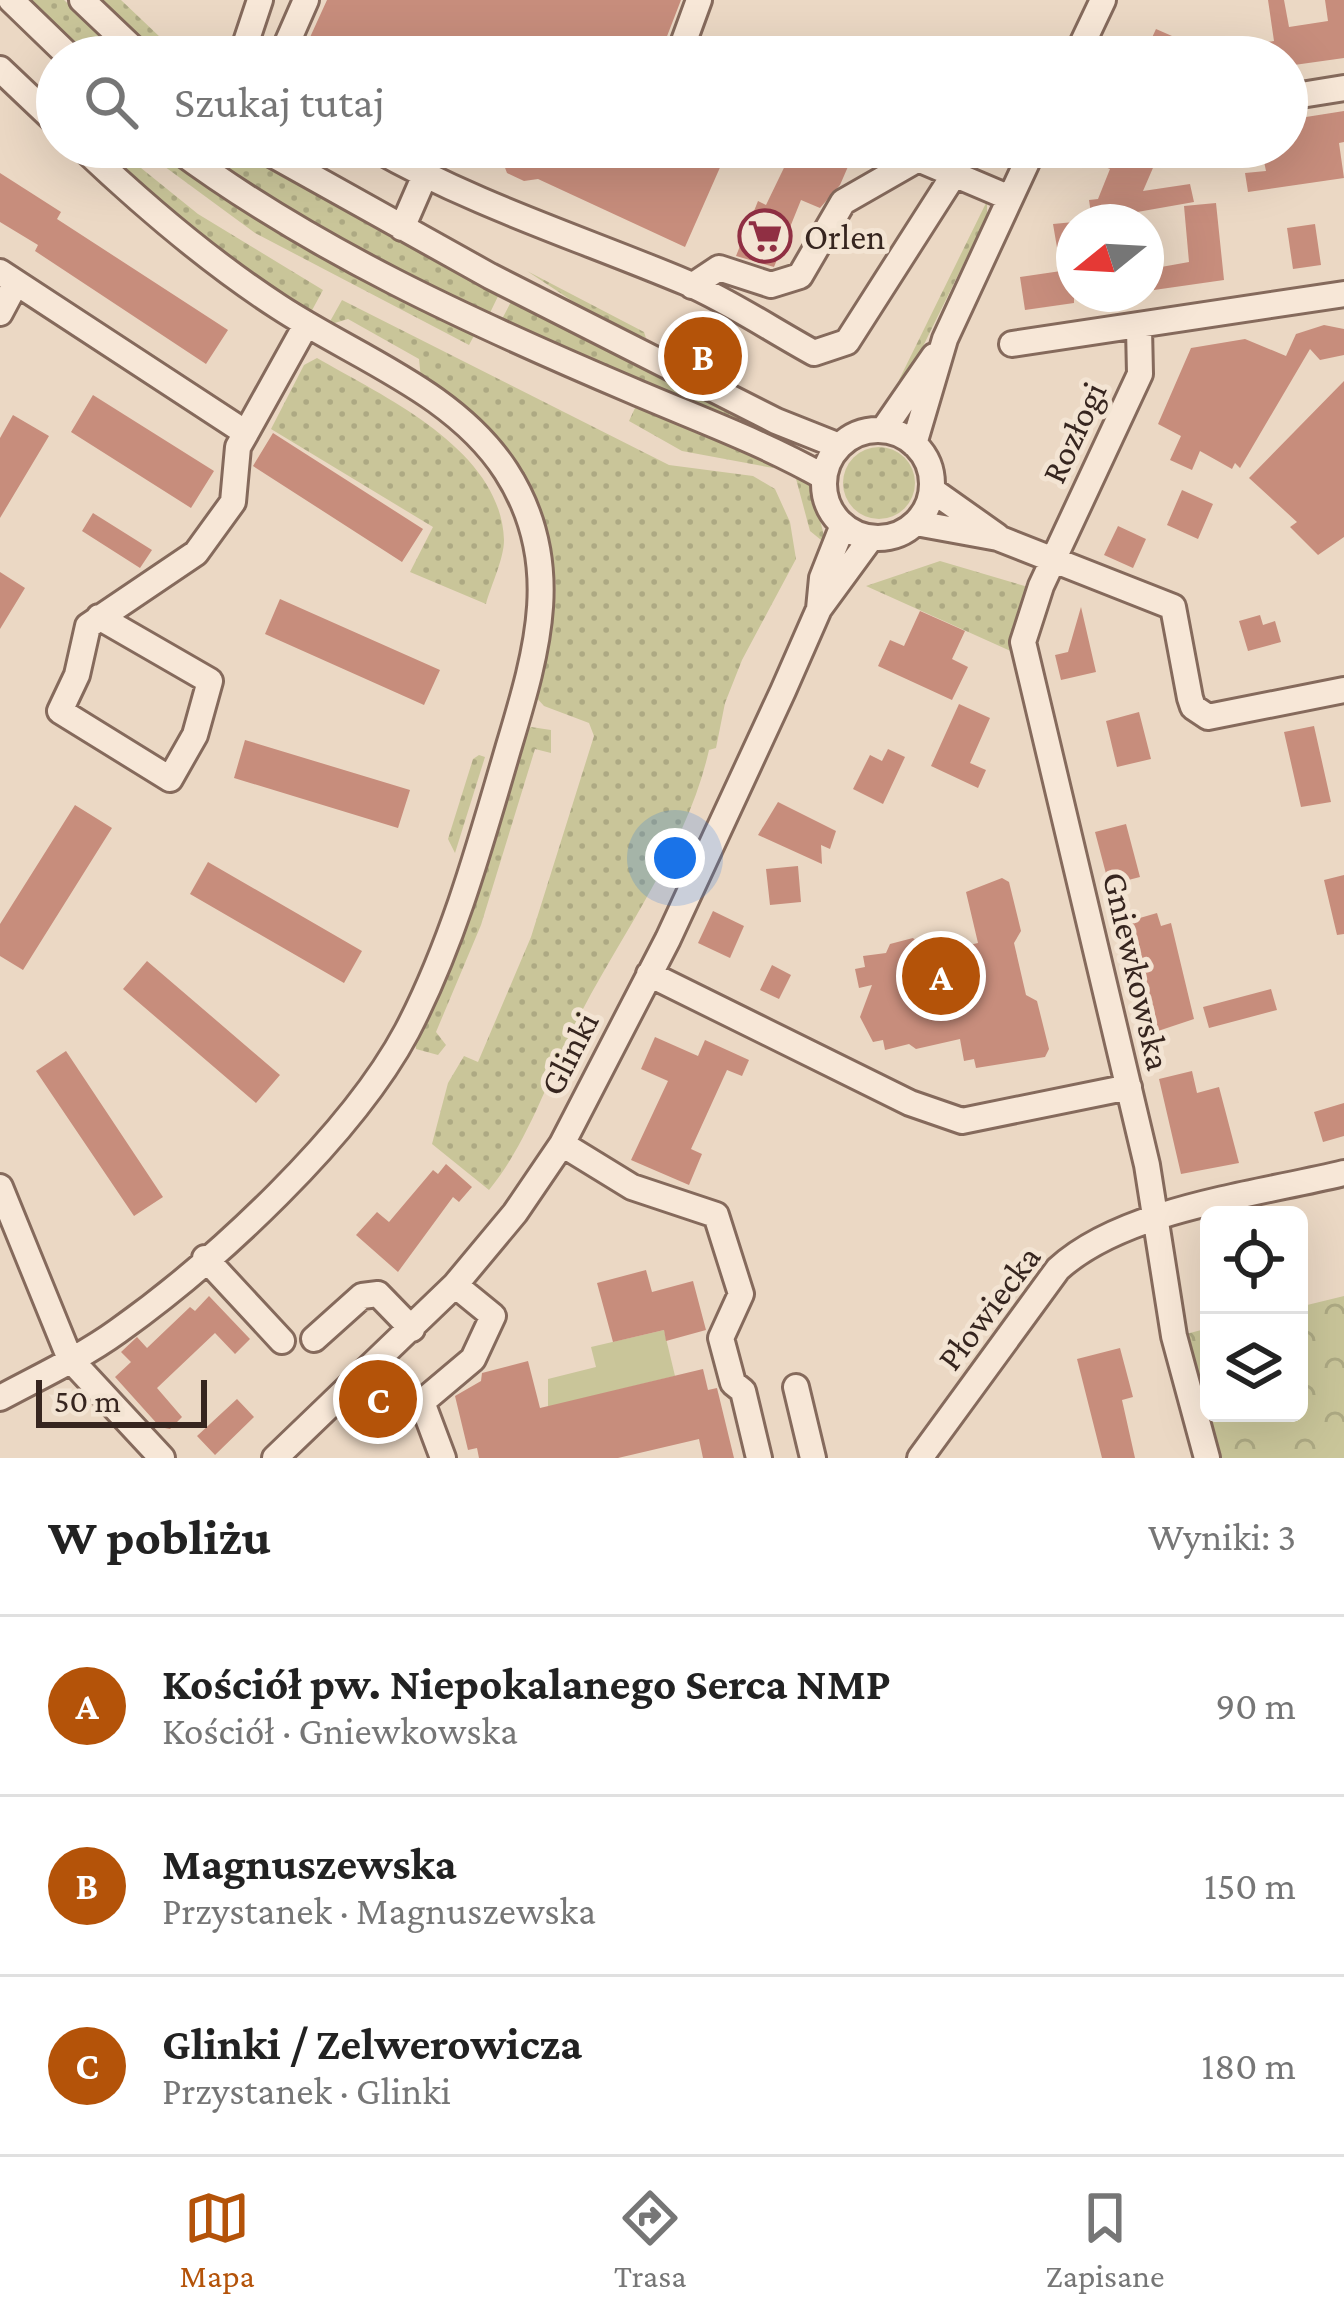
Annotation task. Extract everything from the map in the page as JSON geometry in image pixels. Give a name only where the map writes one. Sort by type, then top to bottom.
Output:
[{"type":"street","points":[[11,0],[48,36]]},
{"type":"street","points":[[82,0],[120,36]]},
{"type":"street","points":[[248,36],[260,0]]},
{"type":"street","points":[[290,36],[306,0]]},
{"type":"street","points":[[686,36],[699,0]]},
{"type":"street","points":[[1086,36],[1103,0]]},
{"type":"street","points":[[0,69],[36,103]]},
{"type":"street","points":[[1308,94],[1344,88]]},
{"type":"street","points":[[0,1398],[116,1333],[206,1258],[308,1162],[406,1032],[454,921],[532,668],[543,611],[542,561],[531,518],[487,445],[456,416],[306,325],[159,218],[105,168]]},
{"type":"street","points":[[205,168],[273,214],[415,294],[638,393],[713,420],[824,477]]},
{"type":"street","points":[[296,168],[402,228],[776,421],[839,446]]},
{"type":"street","points":[[412,168],[692,286],[814,353],[847,342],[955,172]]},
{"type":"street","points":[[692,286],[719,268],[771,285],[800,276],[842,202],[897,168]]},
{"type":"street","points":[[944,168],[1010,198]]},
{"type":"street","points":[[914,444],[945,339],[1024,168]]},
{"type":"street","points":[[402,228],[425,175]]},
{"type":"street","points":[[0,313],[8,278],[246,434]]},
{"type":"street","name":"Rozłogi","points":[[1012,344],[1344,294]]},
{"type":"street","points":[[99,617],[210,681],[195,735],[170,779],[60,711],[76,675],[88,626],[99,617],[196,553],[233,502],[238,447],[306,325]]},
{"type":"street","name":"Rozłogi","points":[[1052,562],[1140,374],[1139,328]]},
{"type":"street","points":[[883,430],[945,339]]},
{"type":"street","points":[[883,430],[914,444],[928,465],[932,490],[916,523],[895,535],[871,538],[843,525],[827,503],[824,477],[839,446],[855,435],[883,430]]},
{"type":"street","points":[[932,490],[998,538],[1052,562],[1081,567],[1172,607],[1175,642],[1190,698],[1200,714],[1219,717],[1344,690]]},
{"type":"street","points":[[916,523],[998,538]]},
{"type":"street","name":"Glinki","points":[[819,609],[822,578],[843,525]]},
{"type":"street","name":"Glinki","points":[[275,1458],[455,1285],[515,1213],[562,1144],[650,974],[819,609],[871,538]]},
{"type":"street","name":"Gniewkowska","points":[[1052,562],[1025,624],[1025,652],[1147,1165],[1152,1220],[1174,1336],[1207,1458]]},
{"type":"street","points":[[650,974],[910,1103],[962,1121],[1129,1087]]},
{"type":"street","points":[[562,1144],[632,1187],[716,1215],[740,1294],[721,1338],[733,1384],[743,1391],[759,1458]]},
{"type":"street","name":"Płowiecka","points":[[920,1458],[1058,1269],[1080,1249],[1152,1220],[1344,1173]]},
{"type":"street","points":[[0,1187],[70,1359],[162,1458]]},
{"type":"street","points":[[206,1258],[282,1341]]},
{"type":"street","points":[[443,1458],[422,1402],[473,1359],[494,1316],[455,1285]]},
{"type":"street","points":[[314,1339],[362,1296],[378,1294],[412,1329]]},
{"type":"street","points":[[796,1387],[813,1458]]},
{"type":"green space","points":[[29,0],[64,0],[103,36],[66,36]]},
{"type":"green space","points":[[100,0],[121,0],[159,36],[140,36]]},
{"type":"green space","points":[[120,168],[141,168],[198,214],[323,290],[310,314],[199,236]]},
{"type":"green space","points":[[167,168],[185,168],[314,253],[477,330],[469,345],[255,233]]},
{"type":"green space","points":[[228,168],[273,168],[374,228],[501,290],[488,317],[292,211]]},
{"type":"green space","points":[[987,201],[987,216],[905,383],[899,380]]},
{"type":"green space","points":[[527,271],[644,332],[646,338],[601,320]]},
{"type":"green space","points":[[514,296],[788,435],[784,444],[500,323]]},
{"type":"green space","points":[[342,300],[669,465],[753,476],[775,489],[790,522],[796,559],[742,660],[725,703],[716,748],[709,750],[687,818],[583,1009],[517,1148],[489,1190],[432,1144],[448,1083],[464,1056],[478,1062],[531,937],[594,736],[589,723],[544,706],[535,696],[553,623],[555,573],[549,539],[536,508],[498,454],[421,379],[419,359],[348,319],[328,325]]},
{"type":"green space","points":[[317,358],[434,430],[483,479],[498,508],[504,540],[486,604],[410,572],[433,527],[271,429],[304,365]]},
{"type":"green space","points":[[635,408],[653,410],[776,459],[773,468],[682,451],[629,421]]},
{"type":"green space","points":[[879,447],[905,457],[915,483],[905,509],[879,519],[853,509],[843,483],[853,457]]},
{"type":"green space","points":[[795,475],[811,483],[826,544],[810,531]]},
{"type":"green space","points":[[940,561],[1028,587],[1014,628],[1015,653],[866,586]]},
{"type":"green space","points":[[531,727],[551,730],[551,753],[535,749],[481,925],[436,1032],[446,1045],[438,1055],[416,1049],[415,1037],[522,735]]},
{"type":"green space","points":[[485,757],[455,853],[448,839],[473,759]]},
{"type":"green space","points":[[1344,1296],[1344,1458],[1214,1458],[1206,1422],[1308,1422],[1308,1305]]},
{"type":"green space","points":[[664,1330],[675,1376],[548,1407],[548,1379],[596,1367],[591,1347]]},
{"type":"green space","points":[[1200,1330],[1200,1396],[1186,1334]]},
{"type":"building","points":[[327,0],[681,0],[667,36],[311,36]]},
{"type":"building","points":[[1268,0],[1284,0],[1289,27],[1328,21],[1325,0],[1344,0],[1344,58],[1308,63],[1308,36],[1273,36]]},
{"type":"building","points":[[1344,111],[1344,142],[1339,143],[1344,178],[1248,192],[1245,173],[1308,168],[1308,117]]},
{"type":"building","points":[[505,168],[720,168],[685,247],[538,179],[524,181]]},
{"type":"building","points":[[784,168],[847,168],[820,208],[801,200],[774,267],[736,256],[758,201],[766,205]]},
{"type":"building","points":[[1107,168],[1153,168],[1143,191],[1190,184],[1194,202],[1164,207],[1090,204],[1089,200],[1098,199]]},
{"type":"building","points":[[0,173],[61,212],[57,219],[228,330],[206,364],[35,251],[38,245],[0,222]]},
{"type":"building","points":[[1216,203],[1224,280],[1164,289],[1164,266],[1189,262],[1184,206]]},
{"type":"building","points":[[1315,224],[1321,265],[1293,269],[1287,228]]},
{"type":"building","points":[[1056,272],[1056,306],[1025,310],[1020,277]]},
{"type":"building","points":[[1324,325],[1344,329],[1344,355],[1320,360],[1310,349],[1240,468],[1235,463],[1232,469],[1200,451],[1192,470],[1170,460],[1181,436],[1158,424],[1191,348],[1245,339],[1286,356],[1296,334]]},
{"type":"building","points":[[1344,381],[1344,537],[1318,555],[1290,527],[1297,522],[1249,478]]},
{"type":"building","points":[[93,395],[214,471],[191,508],[71,432]]},
{"type":"building","points":[[13,415],[49,436],[0,518],[0,438]]},
{"type":"building","points":[[273,433],[423,529],[402,562],[253,466]]},
{"type":"building","points":[[1182,490],[1213,504],[1198,539],[1167,525]]},
{"type":"building","points":[[93,513],[152,550],[140,568],[82,531]]},
{"type":"building","points":[[1118,526],[1146,539],[1133,568],[1104,555]]},
{"type":"building","points":[[0,572],[25,588],[0,629]]},
{"type":"building","points":[[280,599],[440,670],[424,705],[265,634]]},
{"type":"building","points":[[1081,607],[1096,672],[1061,680],[1055,655],[1068,652]]},
{"type":"building","points":[[920,611],[965,631],[952,659],[968,667],[952,700],[878,666],[890,640],[904,646]]},
{"type":"building","points":[[1260,615],[1263,625],[1275,621],[1281,642],[1248,651],[1239,621]]},
{"type":"building","points":[[959,704],[990,718],[970,763],[986,770],[978,788],[931,766]]},
{"type":"building","points":[[1139,712],[1151,759],[1117,767],[1106,721]]},
{"type":"building","points":[[1314,726],[1331,802],[1301,807],[1284,732]]},
{"type":"building","points":[[245,740],[410,790],[398,828],[234,778]]},
{"type":"building","points":[[888,749],[905,757],[883,804],[853,789],[870,755],[882,761]]},
{"type":"building","points":[[778,802],[836,831],[830,849],[821,845],[822,864],[758,835]]},
{"type":"building","points":[[75,805],[112,828],[23,970],[0,956],[0,924]]},
{"type":"building","points":[[1126,824],[1140,877],[1109,885],[1095,832]]},
{"type":"building","points":[[208,862],[362,951],[344,983],[190,894]]},
{"type":"building","points":[[798,866],[801,902],[770,905],[766,869]]},
{"type":"building","points":[[1344,875],[1344,934],[1337,935],[1324,880]]},
{"type":"building","points":[[1002,878],[1009,882],[1021,931],[1014,943],[1026,995],[1037,1001],[1049,1049],[1045,1057],[976,1068],[974,1059],[964,1061],[960,1039],[916,1049],[909,1044],[885,1050],[883,1040],[873,1042],[860,1017],[872,985],[859,988],[855,969],[865,967],[863,956],[886,953],[890,944],[913,938],[921,946],[941,941],[952,949],[978,943],[966,892]]},
{"type":"building","points":[[713,911],[744,926],[730,958],[698,943]]},
{"type":"building","points":[[1157,913],[1161,926],[1171,923],[1194,1019],[1149,1034],[1126,922]]},
{"type":"building","points":[[147,961],[280,1075],[256,1103],[123,989]]},
{"type":"building","points":[[772,965],[791,975],[779,999],[760,990]]},
{"type":"building","points":[[1271,989],[1277,1010],[1209,1028],[1203,1007]]},
{"type":"building","points":[[655,1037],[698,1056],[705,1040],[749,1060],[742,1076],[727,1070],[691,1149],[702,1154],[689,1185],[631,1160],[668,1081],[641,1069]]},
{"type":"building","points":[[66,1051],[163,1197],[134,1216],[36,1071]]},
{"type":"building","points":[[1192,1071],[1197,1093],[1219,1087],[1239,1163],[1181,1174],[1159,1079]]},
{"type":"building","points":[[1344,1103],[1344,1136],[1323,1142],[1314,1112]]},
{"type":"building","points":[[446,1164],[472,1187],[459,1202],[453,1197],[398,1272],[356,1235],[377,1212],[389,1222],[433,1170],[438,1174]]},
{"type":"building","points":[[646,1270],[652,1292],[693,1281],[706,1330],[666,1341],[664,1330],[613,1342],[597,1283]]},
{"type":"building","points":[[209,1296],[250,1339],[235,1354],[215,1333],[157,1388],[182,1417],[170,1429],[160,1427],[115,1377],[131,1362],[121,1352],[137,1337],[147,1348],[190,1307],[195,1311]]},
{"type":"building","points":[[1120,1348],[1133,1397],[1122,1400],[1135,1458],[1102,1458],[1077,1359]]},
{"type":"building","points":[[528,1361],[540,1408],[703,1369],[708,1390],[717,1388],[734,1458],[703,1458],[699,1439],[618,1458],[479,1458],[477,1448],[468,1450],[455,1396],[481,1381],[482,1373]]},
{"type":"building","points":[[237,1399],[254,1417],[215,1455],[197,1436]]},
{"type":"place","name":"Orlen","points":[[765,236]]},
{"type":"place","name":"Magnuszewska","points":[[703,356]]},
{"type":"place","name":"Kościół pw. Niepokalanego Serca NMP","points":[[941,976]]},
{"type":"place","name":"Glinki / Zelwerowicza","points":[[378,1399]]}]
